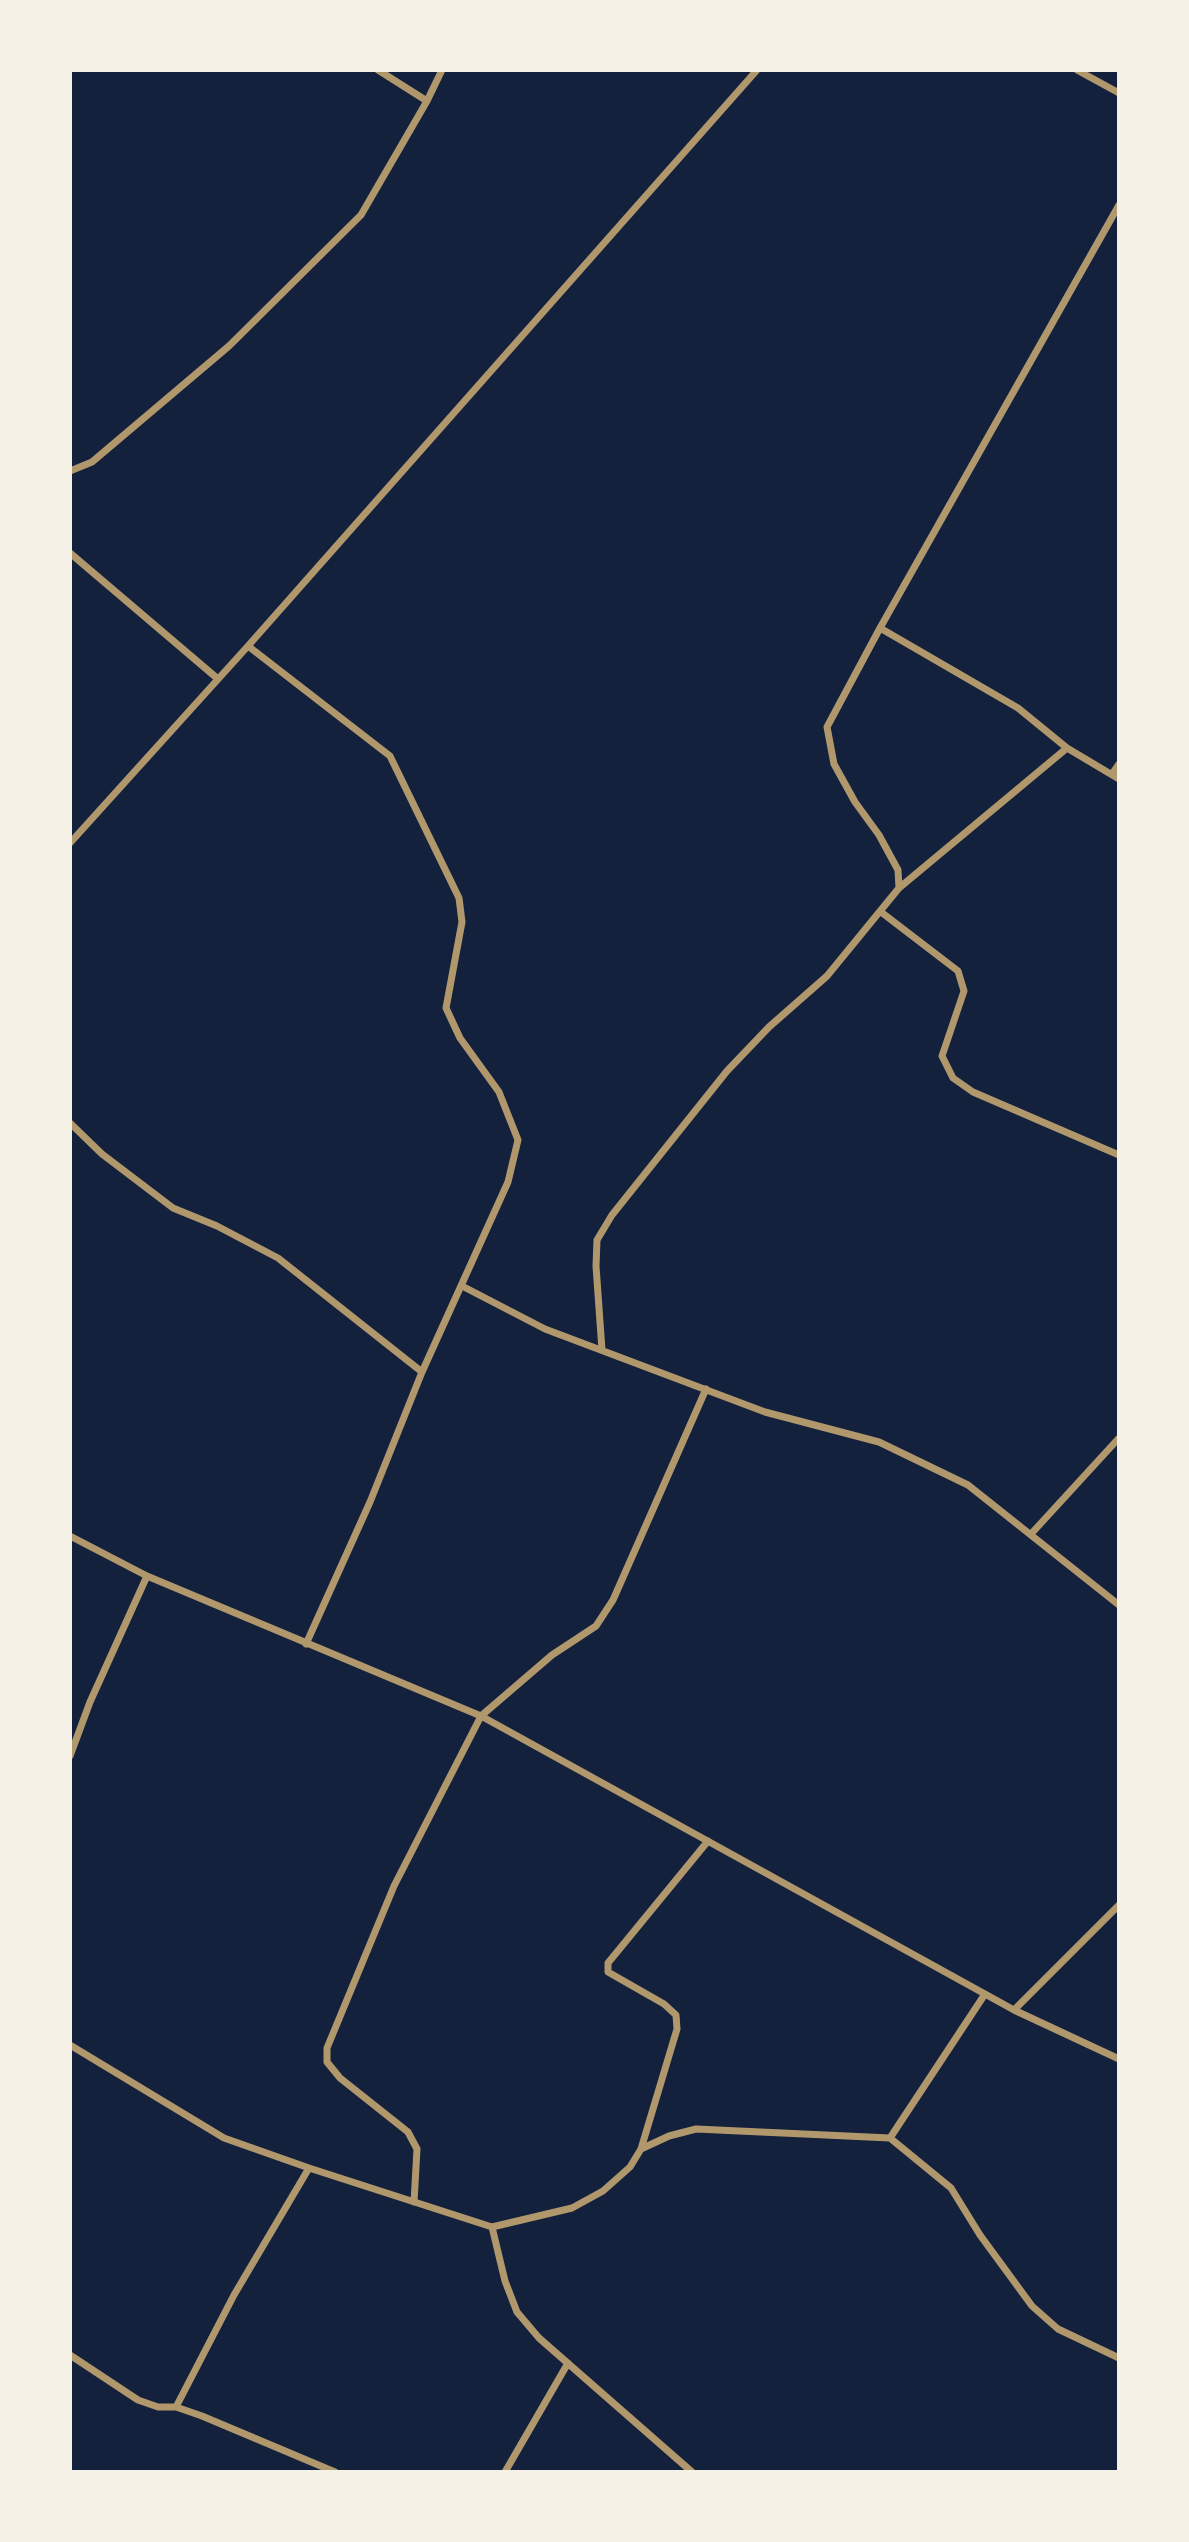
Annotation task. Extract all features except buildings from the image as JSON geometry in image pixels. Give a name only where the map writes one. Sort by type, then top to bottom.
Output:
[{"type":"street","points":[[378,70],[428,101]]},
{"type":"street","points":[[70,471],[92,462],[229,346],[361,215],[428,101],[442,70]]},
{"type":"street","points":[[70,843],[248,646],[757,70]]},
{"type":"street","points":[[1077,70],[1119,93]]},
{"type":"street","points":[[900,888],[898,870],[834,764],[827,727],[1119,205]]},
{"type":"street","points":[[70,553],[218,679]]},
{"type":"street","points":[[880,628],[1018,708],[1067,748],[1115,776],[1119,764]]},
{"type":"street","points":[[248,646],[390,756],[459,898],[462,922],[446,1008],[460,1038],[499,1092],[519,1140],[508,1182],[422,1372],[370,1502],[306,1644]]},
{"type":"street","points":[[602,1350],[596,1266],[597,1240],[612,1215],[727,1071],[769,1027],[827,976],[900,888],[1067,748]]},
{"type":"street","points":[[881,912],[958,971],[964,991],[942,1056],[953,1078],[973,1092],[1119,1155]]},
{"type":"street","points":[[70,1123],[103,1154],[173,1208],[217,1226],[278,1258],[422,1372]]},
{"type":"street","points":[[462,1286],[545,1329],[765,1412],[879,1441],[968,1486],[1119,1605]]},
{"type":"street","points":[[414,2202],[417,2149],[408,2133],[340,2078],[327,2062],[327,2048],[394,1886],[481,1716],[552,1655],[596,1626],[612,1600],[706,1389]]},
{"type":"street","points":[[1031,1534],[1119,1438]]},
{"type":"street","points":[[70,1536],[147,1576],[481,1716],[1014,2010],[1119,2059]]},
{"type":"street","points":[[70,1756],[90,1702],[147,1576]]},
{"type":"street","points":[[70,2045],[224,2138],[309,2168],[492,2227],[572,2208],[603,2191],[630,2167],[640,2149],[677,2029],[676,2015],[664,2004],[608,1972],[608,1963],[708,1841]]},
{"type":"street","points":[[1014,2010],[1119,1905]]},
{"type":"street","points":[[890,2138],[985,1994]]},
{"type":"street","points":[[640,2149],[669,2136],[696,2129],[890,2138],[951,2188],[980,2235],[1032,2306],[1058,2329],[1119,2358]]},
{"type":"street","points":[[176,2407],[234,2295],[309,2168]]},
{"type":"street","points":[[492,2227],[505,2281],[517,2312],[538,2338],[692,2472]]},
{"type":"street","points":[[70,2355],[138,2400],[158,2407],[176,2407],[335,2472]]},
{"type":"street","points":[[505,2472],[568,2363]]}]
